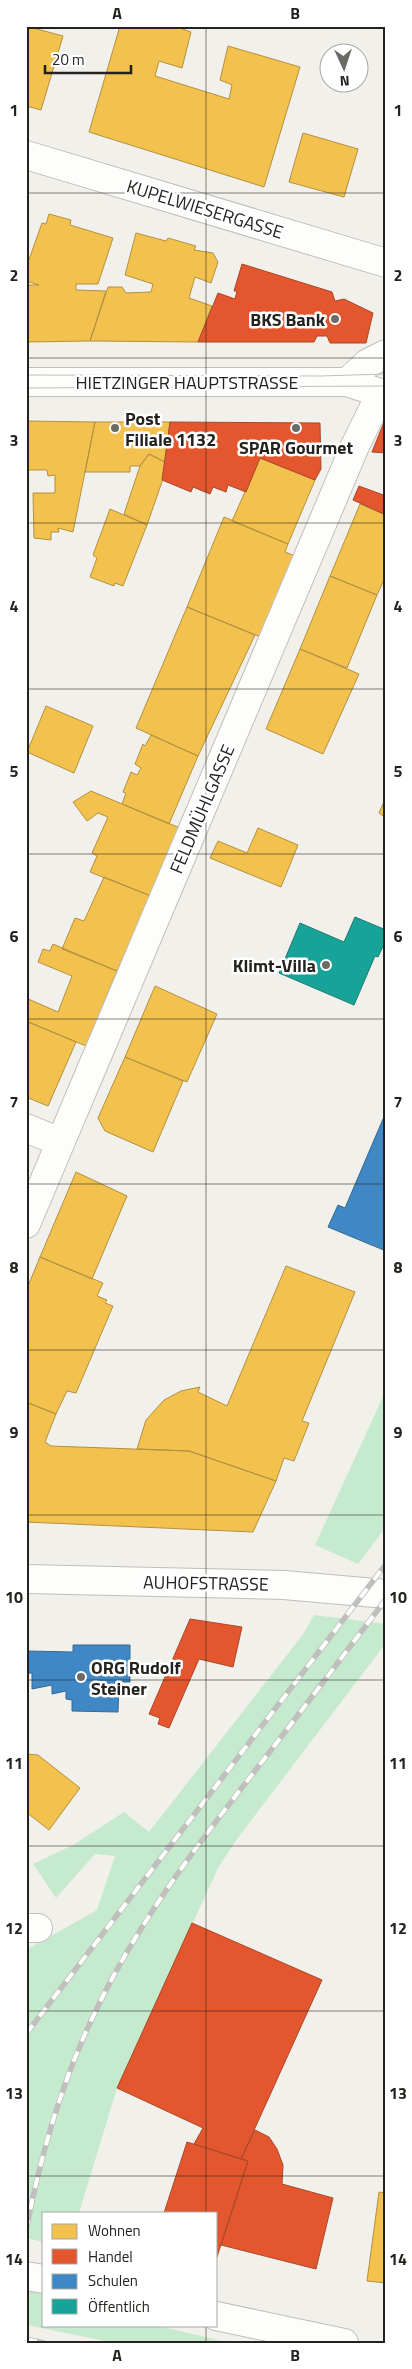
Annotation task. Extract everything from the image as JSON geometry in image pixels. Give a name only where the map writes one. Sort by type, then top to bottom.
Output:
[{"type":"street","name":"KUPELWIESERGASSE","points":[[26,155],[385,264]]},
{"type":"street","points":[[347,382],[383,353]]},
{"type":"street","name":"HIETZINGER HAUPTSTRASSE","points":[[26,382],[347,382],[383,395]]},
{"type":"street","name":"FELDMÜHLGASSE","points":[[26,1224],[355,446],[383,395]]},
{"type":"street","points":[[26,1128],[60,1142]]},
{"type":"street","name":"AUHOFSTRASSE","points":[[26,1578],[284,1585],[386,1594]]},
{"type":"street","points":[[26,2276],[42,2279]]},
{"type":"street","points":[[218,2316],[344,2343]]},
{"type":"green space","points":[[386,1390],[386,1527],[358,1564],[315,1545]]},
{"type":"green space","points":[[314,1615],[386,1624],[386,1643],[237,1839],[218,1868],[117,2088],[79,2212],[42,2212],[42,2242],[26,2238],[26,1950],[97,1910],[115,1856],[95,1854],[56,1898],[33,1864],[73,1845],[124,1812],[149,1832],[304,1633]]},
{"type":"green space","points":[[26,2288],[42,2292],[42,2326],[159,2326],[230,2343],[115,2343],[26,2325]]},
{"type":"building: Wohnen","points":[[26,26],[63,36],[41,110],[26,106]]},
{"type":"building: Wohnen","points":[[120,26],[174,26],[191,32],[182,68],[159,61],[155,76],[229,99],[232,85],[220,80],[228,46],[300,67],[264,187],[89,132]]},
{"type":"building: Wohnen","points":[[303,133],[358,149],[344,197],[289,182]]},
{"type":"building: Wohnen","points":[[49,214],[71,220],[70,225],[113,238],[98,284],[76,284],[76,290],[106,291],[90,341],[26,342],[27,285],[39,285],[26,281],[26,268],[42,223],[46,224]]},
{"type":"building: Wohnen","points":[[136,233],[166,241],[168,238],[196,246],[194,250],[213,253],[218,262],[211,283],[195,277],[189,298],[212,306],[198,342],[90,341],[108,287],[122,287],[126,293],[151,292],[153,284],[125,275]]},
{"type":"building: Wohnen","points":[[26,421],[95,422],[73,532],[58,528],[59,532],[51,532],[51,540],[34,538],[33,493],[55,493],[55,475],[48,476],[47,470],[26,470]]},
{"type":"building: Wohnen","points":[[95,422],[170,422],[165,462],[149,454],[140,466],[130,466],[130,472],[85,472]]},
{"type":"building: Wohnen","points":[[149,454],[165,462],[165,473],[147,525],[124,514],[140,466]]},
{"type":"building: Wohnen","points":[[260,458],[315,480],[288,544],[232,521]]},
{"type":"building: Wohnen","points":[[360,504],[386,515],[386,576],[377,595],[330,576]]},
{"type":"building: Wohnen","points":[[110,509],[147,525],[123,586],[115,583],[114,586],[90,577],[97,558],[93,555]]},
{"type":"building: Wohnen","points":[[224,517],[288,544],[285,552],[295,556],[263,638],[187,607]]},
{"type":"building: Wohnen","points":[[330,576],[377,595],[347,668],[300,649]]},
{"type":"building: Wohnen","points":[[187,607],[255,635],[198,756],[136,728]]},
{"type":"building: Wohnen","points":[[300,649],[359,674],[323,754],[266,729]]},
{"type":"building: Wohnen","points":[[46,706],[93,726],[74,773],[27,752]]},
{"type":"building: Wohnen","points":[[151,735],[198,756],[169,824],[122,804],[126,793],[123,792],[131,772],[137,775],[141,768],[135,764],[143,744],[145,746]]},
{"type":"building: Wohnen","points":[[91,791],[180,828],[151,896],[90,872],[97,856],[92,853],[108,817],[98,813],[87,821],[73,802]]},
{"type":"building: Wohnen","points":[[386,797],[386,818],[379,813]]},
{"type":"building: Wohnen","points":[[258,828],[298,845],[281,887],[210,858],[218,841],[247,853]]},
{"type":"building: Wohnen","points":[[104,877],[151,896],[117,971],[62,949],[75,918],[84,921]]},
{"type":"building: Wohnen","points":[[53,944],[117,971],[86,1046],[26,1021],[26,998],[58,1012],[72,976],[38,962],[43,949],[50,951]]},
{"type":"building: Wohnen","points":[[155,986],[217,1014],[187,1082],[125,1057]]},
{"type":"building: Wohnen","points":[[26,1021],[76,1042],[48,1106],[26,1097]]},
{"type":"building: Wohnen","points":[[125,1057],[183,1081],[153,1152],[105,1131],[98,1118]]},
{"type":"building: Wohnen","points":[[76,1172],[127,1196],[92,1279],[40,1257]]},
{"type":"building: Wohnen","points":[[40,1257],[103,1283],[97,1296],[107,1300],[105,1303],[113,1306],[76,1393],[67,1391],[56,1414],[26,1402],[26,1291]]},
{"type":"building: Wohnen","points":[[286,1266],[355,1292],[302,1421],[309,1423],[294,1461],[284,1458],[276,1481],[189,1451],[137,1449],[146,1420],[164,1400],[181,1391],[200,1387],[198,1392],[227,1406]]},
{"type":"building: Wohnen","points":[[26,1402],[56,1414],[45,1442],[51,1446],[189,1451],[276,1481],[253,1532],[26,1522]]},
{"type":"building: Wohnen","points":[[26,1631],[28,1631],[26,1685]]},
{"type":"building: Wohnen","points":[[26,1754],[38,1755],[80,1788],[49,1830],[26,1812]]},
{"type":"building: Wohnen","points":[[379,2192],[386,2193],[386,2283],[367,2281]]},
{"type":"building: Handel","points":[[242,264],[332,292],[335,301],[344,299],[373,313],[366,343],[330,343],[327,336],[317,336],[314,342],[198,342],[218,293],[235,299],[237,291],[234,291]]},
{"type":"building: Handel","points":[[170,422],[320,423],[321,469],[315,480],[260,458],[246,492],[228,485],[226,492],[213,487],[210,494],[193,487],[191,492],[162,480]]},
{"type":"building: Handel","points":[[384,422],[386,453],[372,452]]},
{"type":"building: Handel","points":[[359,486],[386,496],[386,515],[353,500]]},
{"type":"building: Handel","points":[[190,1619],[242,1627],[233,1667],[199,1659],[169,1728],[158,1724],[160,1718],[149,1714]]},
{"type":"building: Handel","points":[[192,1923],[322,1980],[241,2159],[194,2144],[203,2128],[117,2088]]},
{"type":"building: Handel","points":[[255,2130],[269,2137],[277,2149],[283,2165],[282,2184],[333,2198],[316,2269],[221,2245],[248,2161],[241,2159]]},
{"type":"building: Handel","points":[[187,2142],[248,2161],[218,2254],[218,2212],[164,2212]]},
{"type":"building: Schulen","points":[[386,1112],[386,1251],[328,1227],[338,1205],[345,1208]]},
{"type":"building: Schulen","name":"ORG Rudolf Steiner","points":[[73,1645],[130,1645],[130,1682],[119,1682],[118,1712],[72,1711],[72,1700],[66,1699],[66,1691],[52,1694],[52,1685],[32,1689],[32,1673],[27,1673],[28,1651],[73,1652]]},
{"type":"building: Öffentlich","name":"Klimt-Villa","points":[[355,917],[386,930],[386,940],[378,957],[375,956],[354,1005],[279,973],[300,923],[344,942]]},
{"type":"tram line","points":[[26,375],[320,376],[386,374]]},
{"type":"tram line","points":[[26,388],[386,386]]},
{"type":"railway","points":[[26,2034],[386,1564]]},
{"type":"railway","points":[[26,2231],[39,2172],[65,2085],[87,2029],[117,1969],[155,1906],[176,1876],[386,1599]]},
{"type":"railway","points":[[26,2339],[44,2343]]},
{"type":"place","name":"BKS Bank","points":[[335,319]]},
{"type":"place","name":"Post Filiale 1132","points":[[115,428]]},
{"type":"place","name":"SPAR Gourmet","points":[[296,428]]},
{"type":"place","name":"Klimt-Villa","points":[[326,965]]},
{"type":"place","name":"ORG Rudolf Steiner","points":[[81,1677]]}]
